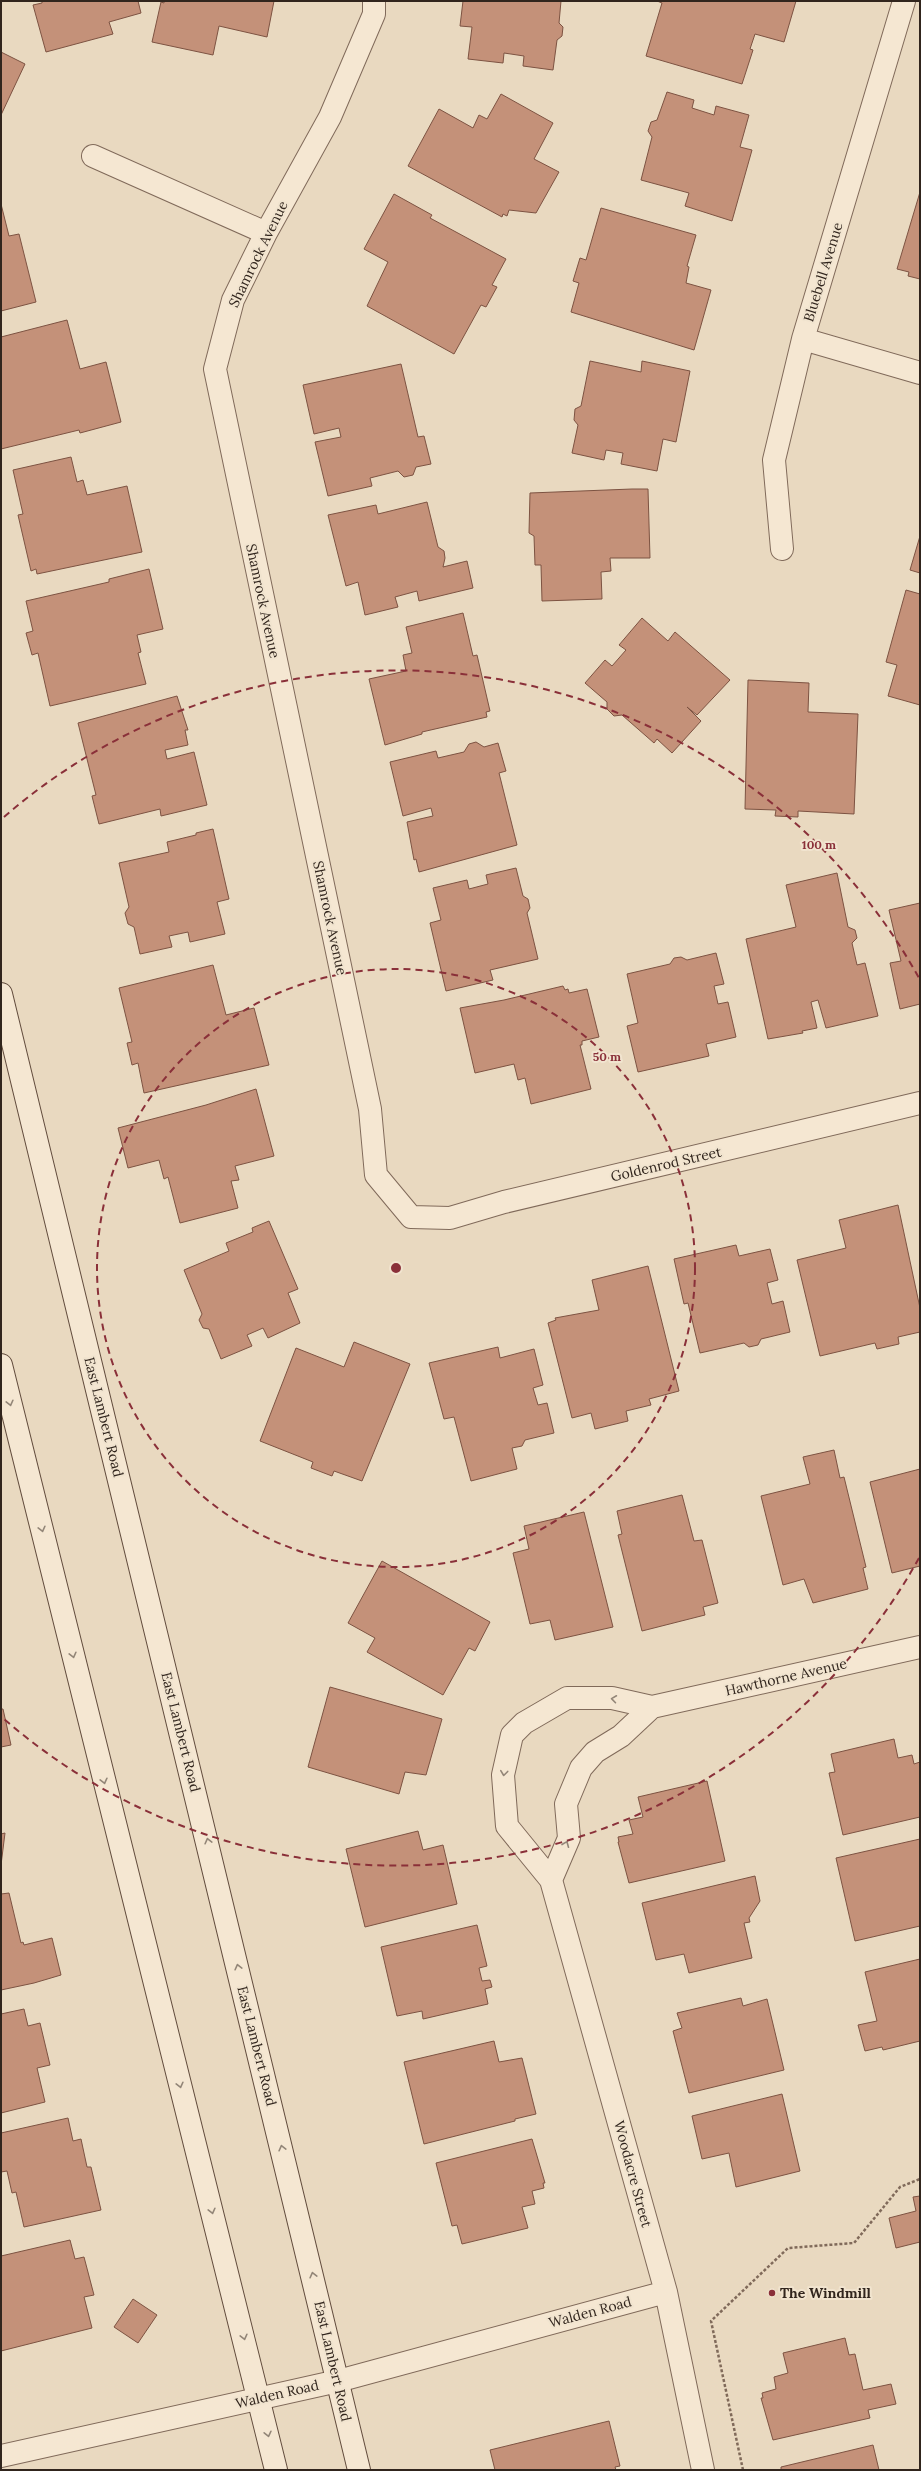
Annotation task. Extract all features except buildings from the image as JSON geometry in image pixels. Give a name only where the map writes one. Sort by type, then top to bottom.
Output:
[{"type":"street","name":"Shamrock Avenue","points":[[374,1],[374,14],[330,117],[266,232],[234,300],[215,369],[370,1108],[376,1175],[411,1217]]},
{"type":"street","name":"Bluebell Avenue","points":[[782,549],[774,460],[803,338],[904,1]]},
{"type":"street","points":[[94,156],[266,232]]},
{"type":"street","points":[[803,338],[920,373]]},
{"type":"street","name":"East Lambert Road","points":[[1,994],[359,2470]]},
{"type":"street","name":"Goldenrod Street","points":[[411,1217],[450,1218],[504,1202],[920,1103]]},
{"type":"street","points":[[1,1365],[166,2032],[260,2398],[276,2470]]},
{"type":"street","name":"Hawthorne Avenue","points":[[512,1735],[524,1723],[566,1698],[612,1698],[652,1707],[920,1647]]},
{"type":"street","points":[[551,1880],[569,1838],[566,1804],[581,1768],[594,1752],[621,1736],[652,1707]]},
{"type":"street","name":"Woodacre Street","points":[[512,1735],[503,1775],[507,1826],[551,1880],[666,2292],[703,2470]]},
{"type":"street","name":"Walden Road","points":[[1,2456],[338,2381],[666,2292]]},
{"type":"path","points":[[743,2470],[711,2321],[788,2248],[854,2243],[900,2187],[920,2179]]},
{"type":"place","name":"The Windmill","points":[[772,2293]]}]
